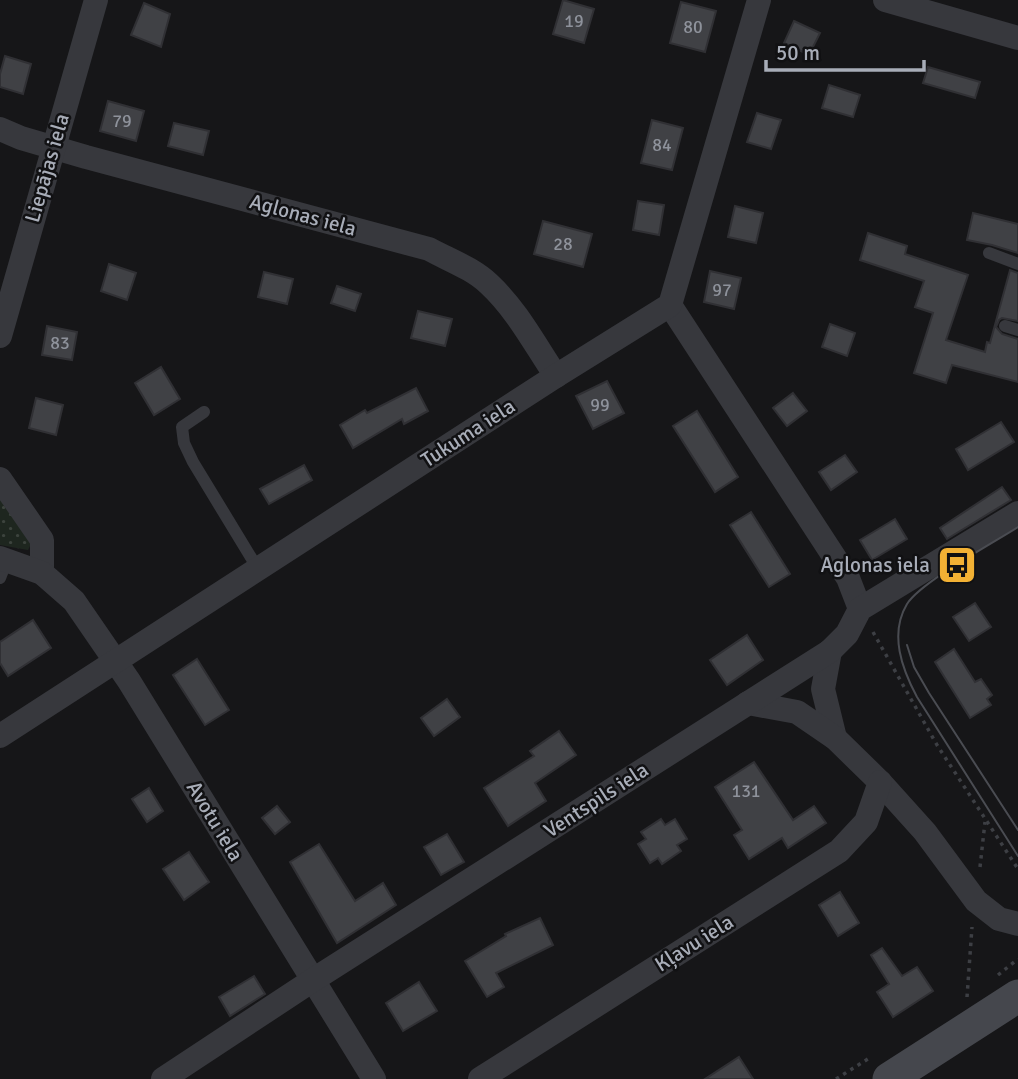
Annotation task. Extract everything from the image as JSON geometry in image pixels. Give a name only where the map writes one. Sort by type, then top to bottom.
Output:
[{"type":"street","name":"Liepājas iela","points":[[0,336],[96,0]]},
{"type":"street","points":[[759,0],[670,305],[848,578],[860,609]]},
{"type":"street","points":[[886,0],[1018,38]]},
{"type":"street","name":"Aglonas iela","points":[[0,130],[53,147],[429,249],[473,272],[489,284],[510,307],[556,376]]},
{"type":"street","name":"Tukuma iela","points":[[1,733],[670,305]]},
{"type":"street","points":[[0,479],[42,540],[43,573]]},
{"type":"street","name":"Ventspils iela","points":[[163,1079],[313,980],[830,651],[847,634],[860,609],[1018,513]]},
{"type":"street","name":"Avotu iela","points":[[2,565],[43,573],[74,601],[116,661],[374,1079]]},
{"type":"street","points":[[830,651],[823,689],[835,738]]},
{"type":"street","points":[[748,703],[797,712],[835,738],[925,832],[976,901],[999,919],[1018,925]]},
{"type":"street","name":"Kļavu iela","points":[[480,1079],[839,851],[866,822],[880,782]]},
{"type":"street","points":[[889,1079],[1018,996]]},
{"type":"lane","points":[[989,253],[1018,264]]},
{"type":"lane","points":[[204,412],[182,427],[184,443],[258,569]]},
{"type":"path","points":[[860,609],[937,745],[1018,869]]},
{"type":"shaded area","points":[[0,497],[31,544],[28,550],[0,545]]},
{"type":"building","points":[[563,0],[594,9],[584,43],[553,34]]},
{"type":"building","points":[[681,2],[716,11],[705,52],[670,43]]},
{"type":"building","points":[[144,3],[170,14],[161,47],[131,35]]},
{"type":"building","points":[[794,21],[820,33],[809,55],[784,43]]},
{"type":"building","points":[[5,56],[31,64],[23,94],[0,87]]},
{"type":"building","points":[[928,67],[980,82],[975,98],[923,83]]},
{"type":"building","points":[[829,85],[860,95],[853,117],[822,108]]},
{"type":"building","points":[[108,101],[144,111],[136,141],[100,131]]},
{"type":"building","points":[[757,113],[781,120],[771,149],[747,142]]},
{"type":"building","points":[[652,120],[683,128],[672,170],[641,163]]},
{"type":"building","points":[[174,123],[209,131],[203,155],[168,146]]},
{"type":"building","points":[[638,201],[664,205],[659,235],[633,230]]},
{"type":"building","points":[[735,206],[763,213],[756,243],[728,237]]},
{"type":"building","points":[[973,213],[1018,224],[1018,253],[967,240]]},
{"type":"building","points":[[543,221],[592,234],[583,267],[534,254]]},
{"type":"building","points":[[868,233],[907,246],[905,254],[968,275],[946,340],[985,352],[987,342],[990,343],[1010,270],[1018,273],[1018,321],[1002,318],[996,327],[1002,334],[1018,339],[1018,382],[952,365],[946,383],[914,373],[933,313],[915,307],[924,281],[860,260]]},
{"type":"building","points":[[109,264],[136,273],[127,300],[101,291]]},
{"type":"building","points":[[710,271],[741,278],[734,309],[704,302]]},
{"type":"building","points":[[264,272],[293,279],[287,304],[258,297]]},
{"type":"building","points":[[337,286],[361,294],[355,311],[331,303]]},
{"type":"building","points":[[418,311],[452,319],[445,346],[411,338]]},
{"type":"building","points":[[830,324],[855,333],[847,356],[822,347]]},
{"type":"building","points":[[47,326],[77,332],[72,360],[42,355]]},
{"type":"building","points":[[161,367],[180,399],[154,415],[135,383]]},
{"type":"building","points":[[607,381],[624,413],[593,429],[576,396]]},
{"type":"building","points":[[416,388],[428,411],[404,424],[402,419],[353,448],[340,425],[365,410],[367,413]]},
{"type":"building","points":[[793,393],[807,411],[787,426],[773,408]]},
{"type":"building","points":[[36,398],[63,405],[56,435],[29,428]]},
{"type":"building","points":[[697,411],[738,477],[715,492],[673,426]]},
{"type":"building","points":[[1001,422],[1014,442],[968,470],[956,449]]},
{"type":"building","points":[[845,455],[857,472],[831,490],[819,472]]},
{"type":"building","points":[[304,465],[312,480],[269,504],[260,489]]},
{"type":"building","points":[[1002,487],[1011,500],[947,539],[940,528]]},
{"type":"building","points":[[751,512],[790,574],[769,587],[730,525]]},
{"type":"building","points":[[895,519],[907,539],[872,560],[860,540]]},
{"type":"building","points":[[975,603],[991,627],[969,641],[953,617]]},
{"type":"building","points":[[33,620],[51,648],[8,676],[0,663],[0,642]]},
{"type":"building","points":[[747,635],[763,660],[727,685],[710,660]]},
{"type":"building","points":[[954,649],[975,682],[981,679],[992,695],[987,699],[991,705],[970,718],[935,662]]},
{"type":"building","points":[[197,659],[229,710],[205,725],[173,675]]},
{"type":"building","points":[[447,699],[460,717],[434,736],[421,718]]},
{"type":"building","points":[[559,731],[576,755],[535,783],[546,801],[508,826],[484,788],[534,756],[530,751]]},
{"type":"building","points":[[754,762],[793,820],[814,806],[826,823],[788,848],[782,838],[749,859],[734,835],[742,830],[715,787]]},
{"type":"building","points":[[149,788],[163,811],[147,822],[132,799]]},
{"type":"building","points":[[277,806],[290,822],[275,834],[262,818]]},
{"type":"building","points":[[661,819],[665,825],[675,819],[687,839],[677,845],[681,851],[662,864],[658,858],[650,863],[638,844],[646,839],[641,832]]},
{"type":"building","points":[[447,834],[464,862],[441,875],[424,847]]},
{"type":"building","points":[[319,844],[355,901],[383,883],[396,905],[337,943],[290,862]]},
{"type":"building","points":[[189,852],[209,882],[184,900],[163,869]]},
{"type":"building","points":[[840,892],[859,923],[838,936],[819,905]]},
{"type":"building","points":[[540,918],[553,945],[496,973],[504,987],[487,997],[465,961],[506,936],[505,934]]},
{"type":"building","points":[[882,948],[902,976],[917,967],[933,991],[893,1017],[877,992],[889,984],[871,955]]},
{"type":"building","points":[[254,976],[265,994],[230,1016],[219,997]]},
{"type":"building","points":[[419,982],[437,1011],[403,1031],[386,1003]]},
{"type":"building","points":[[739,1057],[753,1079],[705,1079]]},
{"type":"tram line","points":[[1018,527],[942,574],[915,595],[902,615],[898,639],[902,663],[917,697],[1018,856]]},
{"type":"tram line","points":[[907,645],[914,667],[929,693],[1018,830]]},
{"type":"place","name":"Aglonas iela","points":[[957,565]]}]
